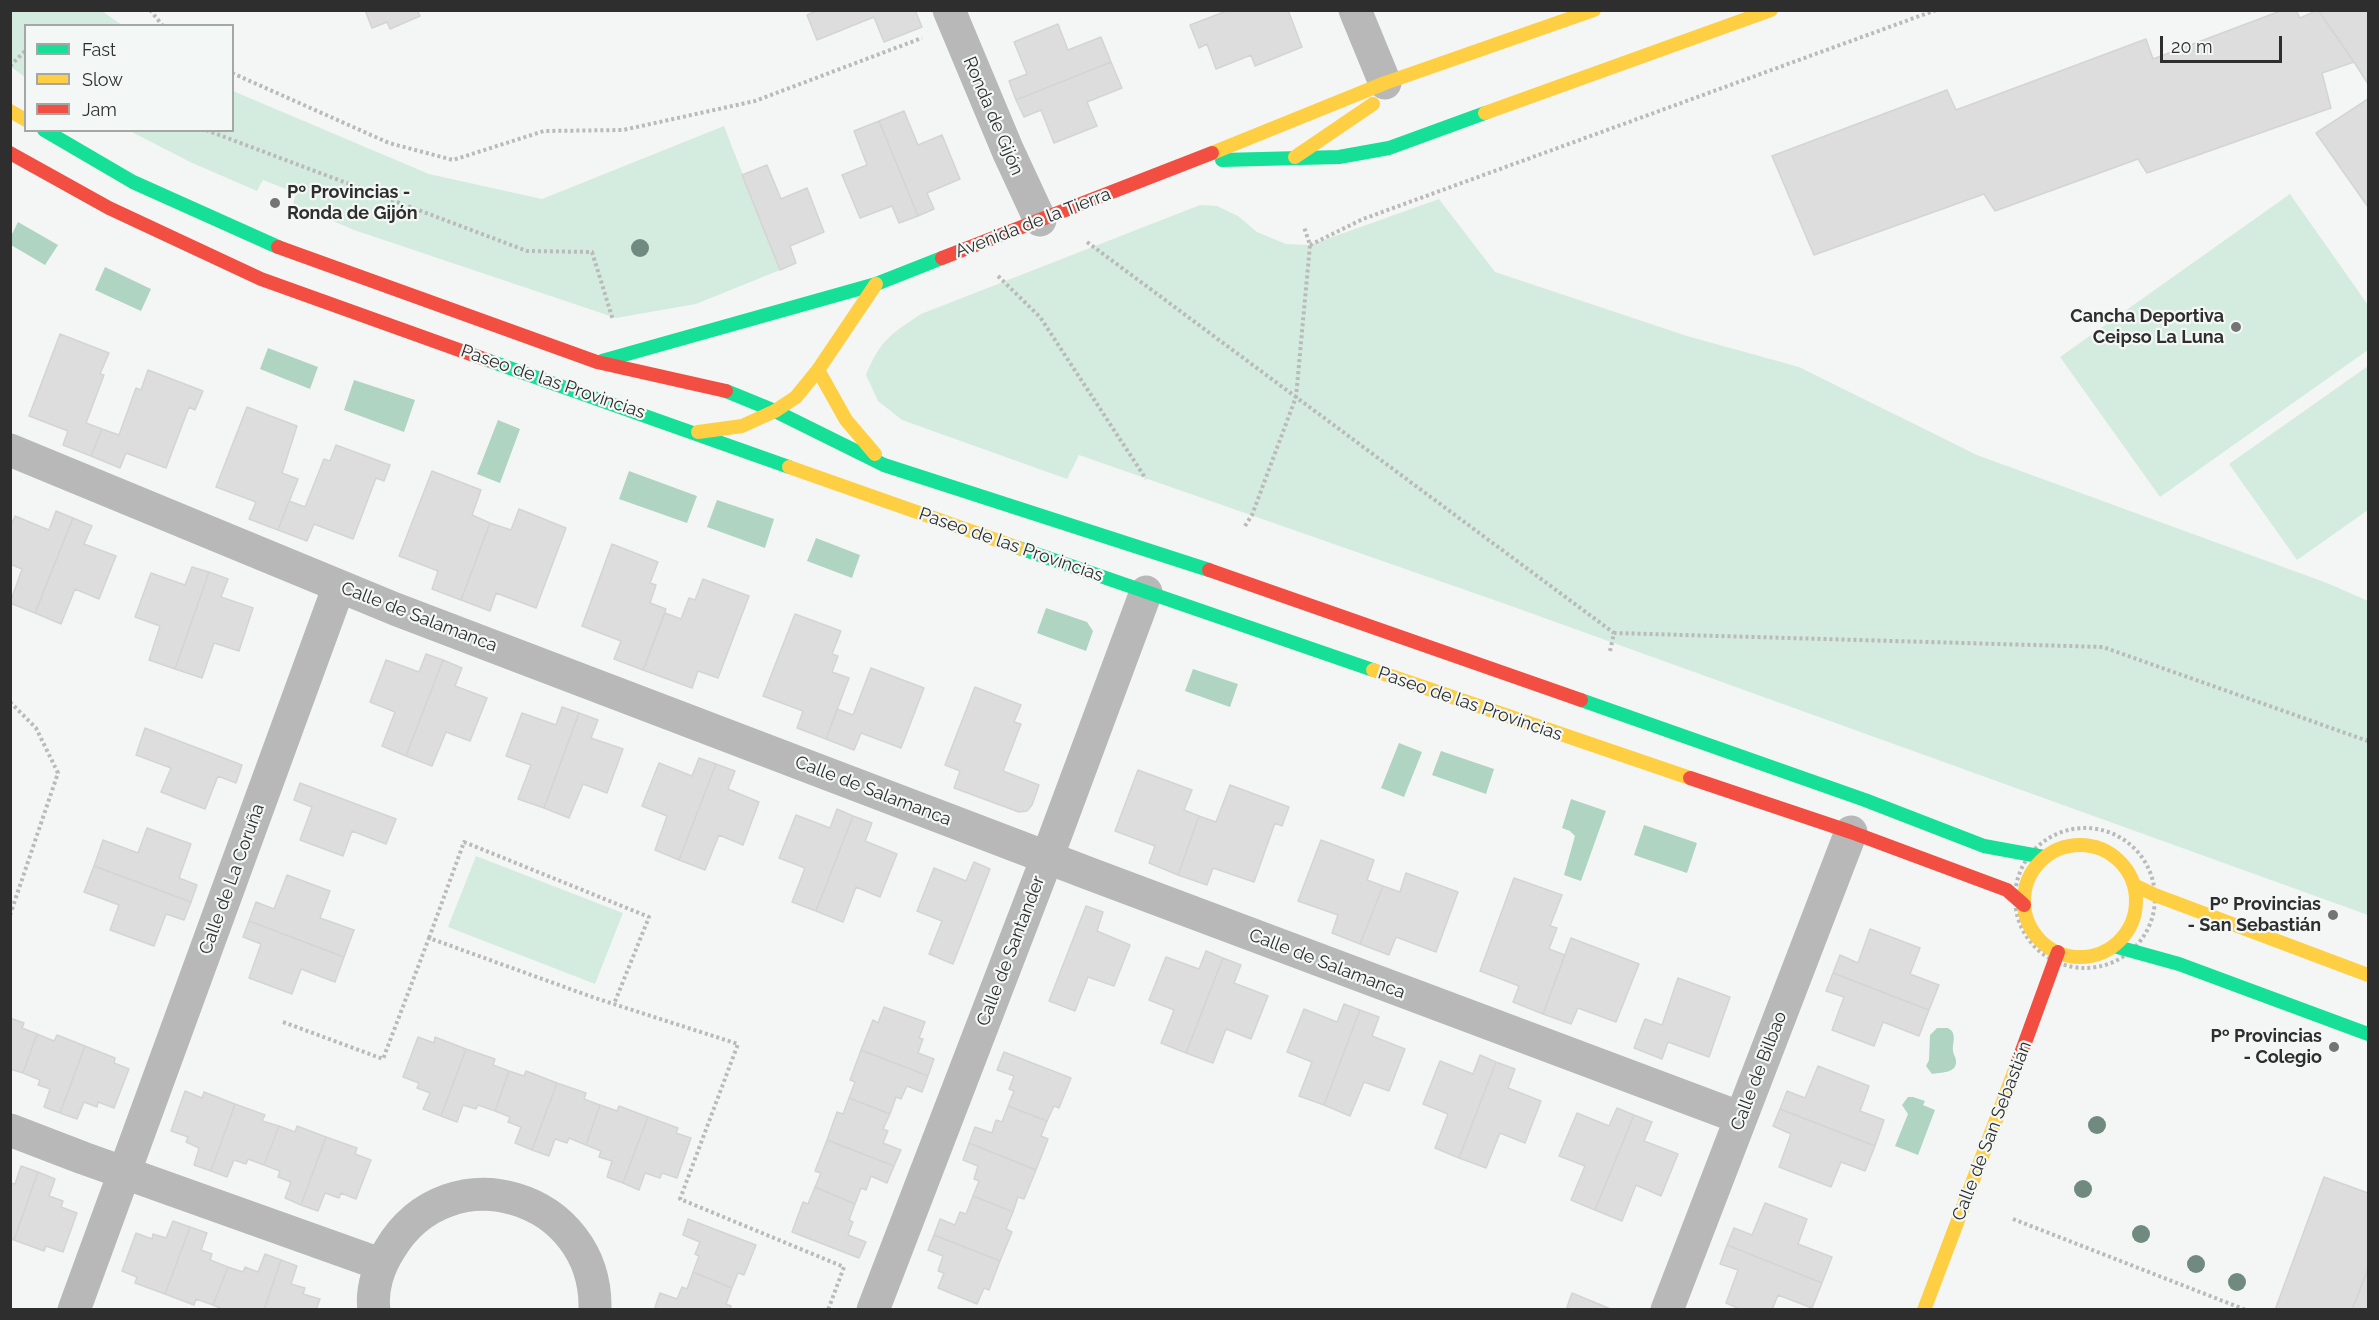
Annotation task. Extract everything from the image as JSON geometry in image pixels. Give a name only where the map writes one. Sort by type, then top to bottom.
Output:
[{"type":"street","name":"Ronda de Gijón","points":[[949,10],[1008,151],[1040,220]]},
{"type":"street","points":[[1295,157],[1377,102],[1385,83],[1355,10]]},
{"type":"street","name":"Avenida de la Tierra","points":[[597,362],[876,284],[1190,162],[1385,83],[1594,10]]},
{"type":"street","points":[[1190,162],[1339,157],[1389,148],[1771,10]]},
{"type":"street","points":[[10,111],[24,119]]},
{"type":"street","name":"Paseo de las Provincias","points":[[47,132],[133,182],[286,251],[597,362],[721,388],[775,411],[884,465],[1241,581],[1865,800],[1984,846],[2044,857]]},
{"type":"street","name":"Paseo de las Provincias","points":[[10,153],[109,208],[261,279],[691,433],[1146,592],[1572,739],[1851,832],[2007,890],[2019,900]]},
{"type":"street","points":[[691,433],[742,426],[775,411],[796,397],[818,370],[876,284]]},
{"type":"street","points":[[818,370],[846,420],[884,465]]},
{"type":"street","name":"Calle de Salamanca","points":[[10,450],[395,609],[1047,858],[1741,1118]]},
{"type":"street","name":"Calle de La Coruña","points":[[74,1310],[339,586]]},
{"type":"street","name":"Calle de Santander","points":[[873,1310],[1047,858],[1146,592]]},
{"type":"street","name":"Calle de Bilbao","points":[[1667,1310],[1851,832]]},
{"type":"street","points":[[2080,845],[2099,848],[2122,863],[2133,885],[2136,900],[2134,918],[2127,932],[2114,946],[2098,954],[2077,957],[2056,956],[2044,944],[2028,922],[2019,900],[2031,873],[2044,857],[2062,847],[2080,845]]},
{"type":"street","points":[[2133,885],[2368,975]]},
{"type":"street","points":[[2114,946],[2132,949],[2179,964],[2368,1034]]},
{"type":"street","name":"Calle de San Sebastián","points":[[1923,1310],[2037,1013],[2056,956]]},
{"type":"street","points":[[10,1130],[380,1264]]},
{"type":"street","points":[[374,1310],[373,1301],[380,1264],[400,1230],[431,1206],[467,1194],[506,1196],[542,1209],[571,1235],[590,1269],[595,1310]]},
{"type":"path","points":[[150,10],[161,24]]},
{"type":"path","points":[[1310,245],[1364,219],[1936,10]]},
{"type":"path","points":[[234,74],[389,143],[453,160],[544,131],[623,130],[755,101],[925,37]]},
{"type":"path","points":[[10,66],[24,52]]},
{"type":"path","points":[[211,132],[527,251],[591,252],[614,322]]},
{"type":"path","points":[[1245,526],[1252,516],[1296,397],[1310,245],[1304,227]]},
{"type":"path","points":[[1087,242],[1614,633],[2103,647],[2368,741]]},
{"type":"path","points":[[997,276],[1040,317],[1146,479]]},
{"type":"path","points":[[1610,651],[1614,633]]},
{"type":"path","points":[[10,702],[36,728],[58,773],[10,915]]},
{"type":"path","points":[[2093,827],[2122,837],[2147,863],[2155,895],[2151,924],[2143,938],[2128,954],[2107,965],[2087,969],[2067,966],[2056,956],[2044,956],[2031,944],[2020,927],[2020,868],[2029,854],[2044,839],[2067,829],[2093,827]]},
{"type":"path","points":[[283,1022],[383,1059],[464,842],[649,917],[614,1004]]},
{"type":"path","points":[[429,938],[614,1004],[738,1044],[680,1198],[844,1267],[828,1310]]},
{"type":"path","points":[[2013,1219],[2246,1310]]},
{"type":"shaded area","points":[[10,11],[102,11],[121,24],[24,24],[24,76],[11,67]]},
{"type":"shaded area","points":[[234,91],[429,174],[542,199],[724,126],[780,270],[696,304],[616,318],[354,230],[293,204],[296,193],[263,180],[257,191],[190,162],[132,132],[234,132]]},
{"type":"shaded area","name":"Cancha Deportiva Ceipso La Luna","points":[[2290,194],[2368,305],[2368,350],[2160,497],[2060,357]]},
{"type":"shaded area","points":[[1439,199],[1495,272],[1687,336],[1799,367],[1977,455],[2327,583],[2368,601],[2368,915],[1511,606],[1079,455],[1067,479],[902,420],[878,401],[866,375],[876,354],[888,339],[921,314],[1200,205],[1217,206],[1238,216],[1257,232],[1286,244],[1310,245]]},
{"type":"shaded area","points":[[18,222],[58,245],[45,265],[11,245],[11,236]]},
{"type":"shaded area","points":[[105,267],[151,289],[141,311],[95,290]]},
{"type":"shaded area","points":[[268,348],[318,367],[310,389],[260,369]]},
{"type":"shaded area","points":[[2368,366],[2368,510],[2297,560],[2229,464]]},
{"type":"shaded area","points":[[354,380],[415,400],[404,432],[344,410]]},
{"type":"shaded area","points":[[498,420],[520,429],[500,483],[477,474]]},
{"type":"shaded area","points":[[629,471],[697,496],[687,523],[619,499]]},
{"type":"shaded area","points":[[717,500],[774,519],[765,548],[707,527]]},
{"type":"shaded area","points":[[816,538],[860,555],[852,578],[807,561]]},
{"type":"shaded area","points":[[1046,608],[1087,622],[1093,631],[1086,651],[1037,633]]},
{"type":"shaded area","points":[[1193,669],[1238,684],[1230,707],[1185,691]]},
{"type":"shaded area","points":[[1399,743],[1422,752],[1404,797],[1381,788]]},
{"type":"shaded area","points":[[1441,751],[1494,769],[1486,794],[1432,775]]},
{"type":"shaded area","points":[[1571,799],[1606,811],[1581,881],[1564,875],[1575,836],[1562,828]]},
{"type":"shaded area","points":[[1644,825],[1697,843],[1687,873],[1634,855]]},
{"type":"shaded area","points":[[476,856],[623,913],[595,984],[448,927]]},
{"type":"shaded area","points":[[1937,1028],[1948,1028],[1952,1031],[1956,1065],[1951,1070],[1932,1074],[1926,1066],[1929,1060],[1930,1035]]},
{"type":"shaded area","points":[[1908,1097],[1925,1101],[1923,1105],[1935,1110],[1918,1155],[1895,1146],[1908,1114],[1902,1105]]},
{"type":"building","points":[[365,10],[417,10],[420,16],[390,29],[387,22],[372,28]]},
{"type":"building","points":[[818,10],[915,10],[922,27],[884,42],[874,17],[817,40],[807,15]]},
{"type":"building","points":[[1229,10],[1288,10],[1302,47],[1255,66],[1251,55],[1216,69],[1207,44],[1199,48],[1190,25]]},
{"type":"building","points":[[2283,10],[2296,10],[2300,18],[2318,10],[2354,62],[2322,73],[2331,108],[2147,173],[2138,159],[1995,211],[1984,194],[1814,255],[1772,156],[1947,90],[1956,110],[2146,39],[2153,59]]},
{"type":"building","points":[[2318,10],[2368,10],[2368,84],[2354,62]]},
{"type":"building","points":[[1058,24],[1068,50],[1101,37],[1111,62],[1016,100],[1009,81],[1027,74],[1014,42]]},
{"type":"building","points":[[1111,62],[1122,88],[1087,102],[1097,126],[1054,143],[1041,110],[1024,117],[1016,100]]},
{"type":"building","points":[[2368,99],[2368,207],[2316,133]]},
{"type":"building","points":[[904,111],[918,145],[942,135],[960,179],[927,193],[934,209],[918,216],[879,121]]},
{"type":"building","points":[[879,121],[918,216],[899,223],[892,206],[860,218],[842,175],[867,165],[854,131]]},
{"type":"building","points":[[767,165],[781,199],[807,188],[824,232],[790,246],[796,263],[780,270],[742,175]]},
{"type":"building","points":[[60,334],[109,353],[100,374],[104,375],[86,423],[102,429],[91,456],[63,445],[68,431],[29,416]]},
{"type":"building","points":[[148,370],[203,391],[195,410],[189,407],[166,468],[126,453],[120,468],[91,456],[102,429],[119,435],[136,388],[141,390]]},
{"type":"building","points":[[247,407],[297,426],[282,473],[298,479],[278,530],[249,519],[256,502],[216,487]]},
{"type":"building","points":[[336,445],[390,465],[384,481],[376,478],[353,539],[314,524],[307,541],[278,530],[289,501],[305,507],[324,459],[330,461]]},
{"type":"building","points":[[432,471],[481,490],[472,515],[490,523],[461,600],[432,589],[438,571],[399,556]]},
{"type":"building","points":[[519,509],[566,528],[536,608],[496,593],[490,611],[461,600],[490,523],[511,530]]},
{"type":"building","points":[[56,511],[73,518],[35,613],[10,603],[22,569],[10,564],[10,528],[15,516],[49,530]]},
{"type":"building","points":[[73,518],[92,526],[84,544],[116,556],[99,599],[75,589],[61,624],[35,613]]},
{"type":"building","points":[[612,544],[658,562],[650,583],[656,585],[650,603],[666,609],[643,670],[614,659],[621,641],[582,626]]},
{"type":"building","points":[[192,567],[209,572],[175,669],[149,660],[160,626],[135,617],[151,573],[185,585]]},
{"type":"building","points":[[209,572],[228,579],[221,597],[253,608],[239,651],[214,643],[202,678],[175,669]]},
{"type":"building","points":[[703,579],[749,596],[718,678],[698,671],[692,688],[643,670],[665,613],[681,619],[689,598],[695,600]]},
{"type":"building","points":[[795,614],[841,631],[832,654],[838,656],[832,672],[849,678],[826,739],[797,728],[803,711],[763,696]]},
{"type":"building","points":[[426,654],[443,660],[406,756],[382,746],[395,712],[370,702],[386,660],[419,672]]},
{"type":"building","points":[[443,660],[462,668],[455,686],[487,698],[470,741],[446,732],[432,766],[406,756]]},
{"type":"building","points":[[871,668],[924,688],[901,748],[861,733],[854,750],[826,739],[837,709],[853,715]]},
{"type":"building","points":[[975,687],[1021,705],[1014,722],[1021,724],[1003,771],[1039,785],[1032,805],[1027,811],[1019,812],[954,788],[960,771],[945,765]]},
{"type":"building","points":[[562,707],[579,713],[544,808],[518,799],[531,765],[506,756],[522,713],[556,725]]},
{"type":"building","points":[[579,713],[598,720],[591,738],[623,749],[607,793],[583,784],[569,818],[544,808]]},
{"type":"building","points":[[145,728],[242,765],[236,783],[218,776],[205,809],[161,792],[171,768],[136,755]]},
{"type":"building","points":[[699,758],[716,764],[679,860],[655,850],[667,816],[642,806],[659,763],[692,776]]},
{"type":"building","points":[[716,764],[735,771],[728,789],[759,802],[743,845],[719,835],[705,870],[679,860]]},
{"type":"building","points":[[1138,770],[1192,790],[1184,810],[1199,816],[1178,875],[1149,863],[1155,846],[1115,831]]},
{"type":"building","points":[[300,783],[396,819],[386,844],[352,831],[343,856],[300,840],[312,807],[294,800]]},
{"type":"building","points":[[1230,785],[1289,807],[1282,826],[1275,823],[1254,882],[1213,868],[1207,885],[1178,875],[1199,816],[1216,822]]},
{"type":"building","points":[[837,809],[853,816],[816,911],[792,902],[805,868],[779,858],[796,815],[830,828]]},
{"type":"building","points":[[853,816],[872,823],[865,841],[897,854],[880,897],[856,887],[843,922],[816,911]]},
{"type":"building","points":[[147,828],[191,844],[179,878],[197,885],[191,902],[94,866],[103,840],[138,853]]},
{"type":"building","points":[[1321,840],[1374,860],[1367,880],[1383,886],[1360,944],[1332,933],[1338,915],[1298,901]]},
{"type":"building","points":[[974,862],[990,869],[953,964],[929,954],[942,921],[917,911],[934,868],[966,881]]},
{"type":"building","points":[[94,866],[191,902],[184,920],[166,914],[154,946],[110,930],[119,905],[84,892]]},
{"type":"building","points":[[1406,873],[1458,892],[1436,952],[1396,937],[1389,955],[1360,944],[1383,886],[1400,892]]},
{"type":"building","points":[[287,875],[330,891],[320,918],[354,930],[344,957],[249,921],[256,902],[274,909]]},
{"type":"building","points":[[1514,878],[1562,895],[1550,926],[1557,928],[1549,949],[1565,955],[1543,1014],[1513,1002],[1519,986],[1480,971]]},
{"type":"building","points":[[1086,906],[1103,912],[1097,931],[1130,945],[1114,986],[1088,977],[1075,1011],[1049,1001]]},
{"type":"building","points":[[249,921],[344,957],[335,982],[301,969],[292,994],[249,978],[261,944],[243,937]]},
{"type":"building","points":[[1870,929],[1920,948],[1910,974],[1939,985],[1929,1010],[1833,973],[1840,955],[1858,963]]},
{"type":"building","points":[[1571,938],[1639,964],[1616,1022],[1578,1008],[1571,1024],[1543,1014]]},
{"type":"building","points":[[1206,951],[1223,958],[1186,1053],[1161,1043],[1174,1010],[1149,1000],[1166,957],[1199,969]]},
{"type":"building","points":[[1223,958],[1241,965],[1234,983],[1268,996],[1251,1039],[1226,1029],[1213,1063],[1186,1053]]},
{"type":"building","points":[[1833,973],[1929,1010],[1919,1036],[1883,1022],[1874,1046],[1832,1030],[1844,997],[1826,991]]},
{"type":"building","points":[[1678,978],[1730,997],[1709,1057],[1668,1042],[1662,1059],[1634,1048],[1645,1019],[1662,1025]]},
{"type":"building","points":[[1344,1004],[1360,1010],[1324,1105],[1299,1096],[1312,1062],[1287,1052],[1304,1009],[1337,1022]]},
{"type":"building","points":[[884,1007],[925,1022],[919,1038],[923,1039],[918,1053],[934,1059],[928,1076],[861,1050],[873,1020],[878,1023]]},
{"type":"building","points":[[1360,1010],[1379,1017],[1372,1036],[1405,1049],[1389,1091],[1364,1082],[1350,1116],[1324,1105]]},
{"type":"building","points":[[10,1018],[24,1023],[22,1028],[37,1034],[23,1073],[10,1069]]},
{"type":"building","points":[[37,1034],[54,1041],[57,1035],[85,1046],[60,1113],[44,1107],[50,1089],[38,1085],[40,1080],[23,1073]]},
{"type":"building","points":[[418,1037],[434,1043],[435,1037],[466,1049],[441,1116],[423,1109],[430,1093],[417,1088],[419,1083],[403,1077]]},
{"type":"building","points":[[85,1046],[115,1058],[114,1063],[129,1069],[114,1108],[98,1102],[97,1107],[84,1102],[77,1119],[60,1113]]},
{"type":"building","points":[[466,1049],[495,1059],[493,1065],[509,1071],[495,1111],[478,1105],[476,1109],[463,1105],[457,1122],[441,1116]]},
{"type":"building","points":[[861,1050],[928,1076],[922,1092],[907,1086],[901,1099],[896,1097],[890,1114],[849,1098],[855,1082],[850,1080]]},
{"type":"building","points":[[1004,1052],[1071,1078],[1059,1108],[1054,1106],[1047,1121],[1008,1106],[1014,1091],[1009,1089],[1014,1076],[997,1070]]},
{"type":"building","points":[[1480,1055],[1496,1062],[1459,1158],[1435,1148],[1448,1114],[1423,1104],[1440,1061],[1473,1074]]},
{"type":"building","points":[[1496,1062],[1515,1069],[1508,1088],[1541,1101],[1525,1143],[1500,1133],[1486,1168],[1459,1158]]},
{"type":"building","points":[[1818,1066],[1869,1086],[1860,1111],[1884,1120],[1875,1146],[1780,1109],[1787,1091],[1805,1098]]},
{"type":"building","points":[[509,1071],[524,1076],[526,1071],[557,1083],[532,1150],[515,1143],[521,1127],[508,1122],[510,1117],[495,1111]]},
{"type":"building","points":[[557,1083],[586,1093],[584,1099],[600,1105],[586,1145],[569,1138],[567,1143],[555,1139],[549,1156],[532,1150]]},
{"type":"building","points":[[185,1091],[202,1098],[204,1092],[235,1104],[211,1171],[194,1165],[199,1148],[186,1142],[188,1137],[171,1131]]},
{"type":"building","points":[[849,1098],[890,1114],[883,1129],[888,1131],[883,1143],[901,1150],[894,1166],[827,1140],[837,1112],[843,1114]]},
{"type":"building","points":[[235,1104],[265,1115],[262,1121],[279,1126],[264,1165],[248,1159],[246,1164],[234,1160],[227,1177],[211,1171]]},
{"type":"building","points":[[600,1105],[617,1111],[619,1106],[648,1117],[623,1183],[607,1177],[612,1161],[599,1157],[601,1151],[586,1145]]},
{"type":"building","points":[[1008,1106],[1047,1121],[1041,1136],[1048,1139],[1036,1170],[969,1143],[975,1127],[992,1133],[996,1120],[1002,1122]]},
{"type":"building","points":[[1617,1108],[1634,1115],[1595,1210],[1571,1200],[1585,1166],[1559,1156],[1577,1113],[1609,1126]]},
{"type":"building","points":[[1780,1109],[1875,1146],[1865,1171],[1841,1162],[1831,1187],[1779,1167],[1791,1134],[1773,1126]]},
{"type":"building","points":[[1634,1115],[1652,1122],[1644,1141],[1678,1154],[1661,1196],[1636,1185],[1622,1221],[1595,1210]]},
{"type":"building","points":[[648,1117],[678,1128],[676,1133],[691,1138],[677,1178],[662,1173],[660,1178],[645,1173],[639,1190],[623,1183]]},
{"type":"building","points":[[279,1126],[295,1132],[297,1126],[326,1137],[301,1205],[285,1198],[291,1182],[278,1177],[280,1171],[264,1165]]},
{"type":"building","points":[[326,1137],[357,1148],[355,1154],[371,1160],[356,1199],[341,1193],[339,1198],[325,1193],[318,1211],[301,1205]]},
{"type":"building","points":[[827,1140],[894,1166],[887,1183],[871,1176],[866,1190],[861,1188],[855,1204],[815,1187],[821,1173],[815,1171]]},
{"type":"building","points":[[969,1143],[1036,1170],[1024,1199],[1018,1197],[1013,1212],[973,1196],[979,1181],[974,1179],[978,1166],[963,1160]]},
{"type":"building","points":[[21,1166],[38,1172],[14,1240],[10,1239],[10,1183],[15,1184]]},
{"type":"building","points":[[38,1172],[55,1179],[49,1196],[63,1201],[61,1207],[77,1213],[63,1252],[46,1246],[44,1251],[14,1240]]},
{"type":"building","points":[[2324,1177],[2368,1193],[2368,1267],[2366,1274],[2352,1310],[2275,1310]]},
{"type":"building","points":[[815,1187],[855,1204],[849,1220],[853,1222],[848,1235],[866,1242],[859,1258],[792,1232],[803,1202],[808,1204]]},
{"type":"building","points":[[973,1196],[1013,1212],[1006,1229],[1012,1232],[1000,1261],[934,1235],[940,1219],[955,1225],[960,1212],[966,1214]]},
{"type":"building","points":[[1765,1203],[1807,1219],[1798,1244],[1832,1257],[1822,1283],[1727,1245],[1734,1228],[1752,1235]]},
{"type":"building","points":[[688,1219],[756,1245],[744,1275],[738,1273],[732,1288],[693,1272],[699,1256],[695,1254],[700,1242],[683,1235]]},
{"type":"building","points":[[173,1221],[190,1227],[165,1294],[135,1283],[137,1277],[122,1271],[136,1233],[152,1239],[153,1234],[166,1238]]},
{"type":"building","points":[[190,1227],[207,1233],[201,1250],[212,1254],[210,1260],[228,1267],[213,1305],[196,1299],[194,1305],[165,1294]]},
{"type":"building","points":[[934,1235],[1000,1261],[989,1290],[984,1288],[977,1304],[938,1288],[944,1273],[938,1271],[943,1256],[928,1250]]},
{"type":"building","points":[[1727,1245],[1822,1283],[1812,1308],[1778,1295],[1772,1310],[1742,1310],[1726,1303],[1738,1270],[1720,1264]]},
{"type":"building","points":[[265,1254],[281,1260],[264,1310],[225,1310],[213,1305],[228,1267],[243,1272],[245,1267],[258,1272]]},
{"type":"building","points":[[281,1260],[297,1266],[291,1284],[305,1288],[303,1294],[320,1299],[316,1310],[264,1310]]},
{"type":"building","points":[[693,1272],[732,1288],[726,1304],[731,1306],[730,1310],[654,1310],[660,1293],[677,1299],[682,1287],[687,1289]]},
{"type":"building","points":[[2366,1274],[2368,1277],[2368,1310],[2352,1310]]},
{"type":"building","points":[[1572,1293],[1613,1310],[1566,1310]]},
{"type":"traffic: fast","points":[[1222,160],[1339,157],[1389,148],[1485,113]]},
{"type":"traffic: fast","points":[[47,132],[133,182],[278,247]]},
{"type":"traffic: fast","points":[[602,361],[876,284],[942,258]]},
{"type":"traffic: fast","points":[[487,360],[789,467]]},
{"type":"traffic: fast","points":[[726,391],[775,411],[884,465],[1209,570]]},
{"type":"traffic: fast","points":[[1019,548],[1373,670]]},
{"type":"traffic: fast","points":[[1581,700],[1865,800],[1984,846],[2044,857]]},
{"type":"traffic: fast","points":[[2114,946],[2179,964],[2368,1034]]},
{"type":"traffic: slow","points":[[1212,153],[1385,83],[1594,10]]},
{"type":"traffic: slow","points":[[1485,113],[1771,10]]},
{"type":"traffic: slow","points":[[1295,157],[1373,104]]},
{"type":"traffic: slow","points":[[10,111],[24,119]]},
{"type":"traffic: slow","points":[[698,432],[742,426],[775,411],[796,397],[818,370],[876,284]]},
{"type":"traffic: slow","points":[[818,370],[846,420],[875,454]]},
{"type":"traffic: slow","points":[[789,467],[1019,548]]},
{"type":"traffic: slow","points":[[1373,670],[1690,778]]},
{"type":"traffic: slow","points":[[2080,845],[2101,850],[2119,862],[2131,880],[2136,901],[2131,922],[2119,940],[2101,952],[2080,957],[2059,952],[2041,940],[2029,922],[2024,901],[2029,880],[2041,862],[2059,850],[2080,845]]},
{"type":"traffic: slow","points":[[2134,885],[2368,975]]},
{"type":"traffic: slow","points":[[1924,1310],[2019,1059]]},
{"type":"traffic: jam","points":[[10,153],[109,208],[261,279],[487,360]]},
{"type":"traffic: jam","points":[[942,258],[1212,153]]},
{"type":"traffic: jam","points":[[278,247],[597,362],[726,391]]},
{"type":"traffic: jam","points":[[1209,570],[1581,700]]},
{"type":"traffic: jam","points":[[1690,778],[1851,832],[2007,890],[2024,905]]},
{"type":"traffic: jam","points":[[2019,1059],[2058,952]]},
{"type":"place","name":"Pº Provincias - Ronda de Gijón","points":[[275,203]]},
{"type":"place","name":"Cancha Deportiva Ceipso La Luna","points":[[2236,327]]},
{"type":"place","name":"Pº Provincias - San Sebastián","points":[[2333,915]]},
{"type":"place","name":"Pº Provincias - Colegio","points":[[2334,1047]]}]
